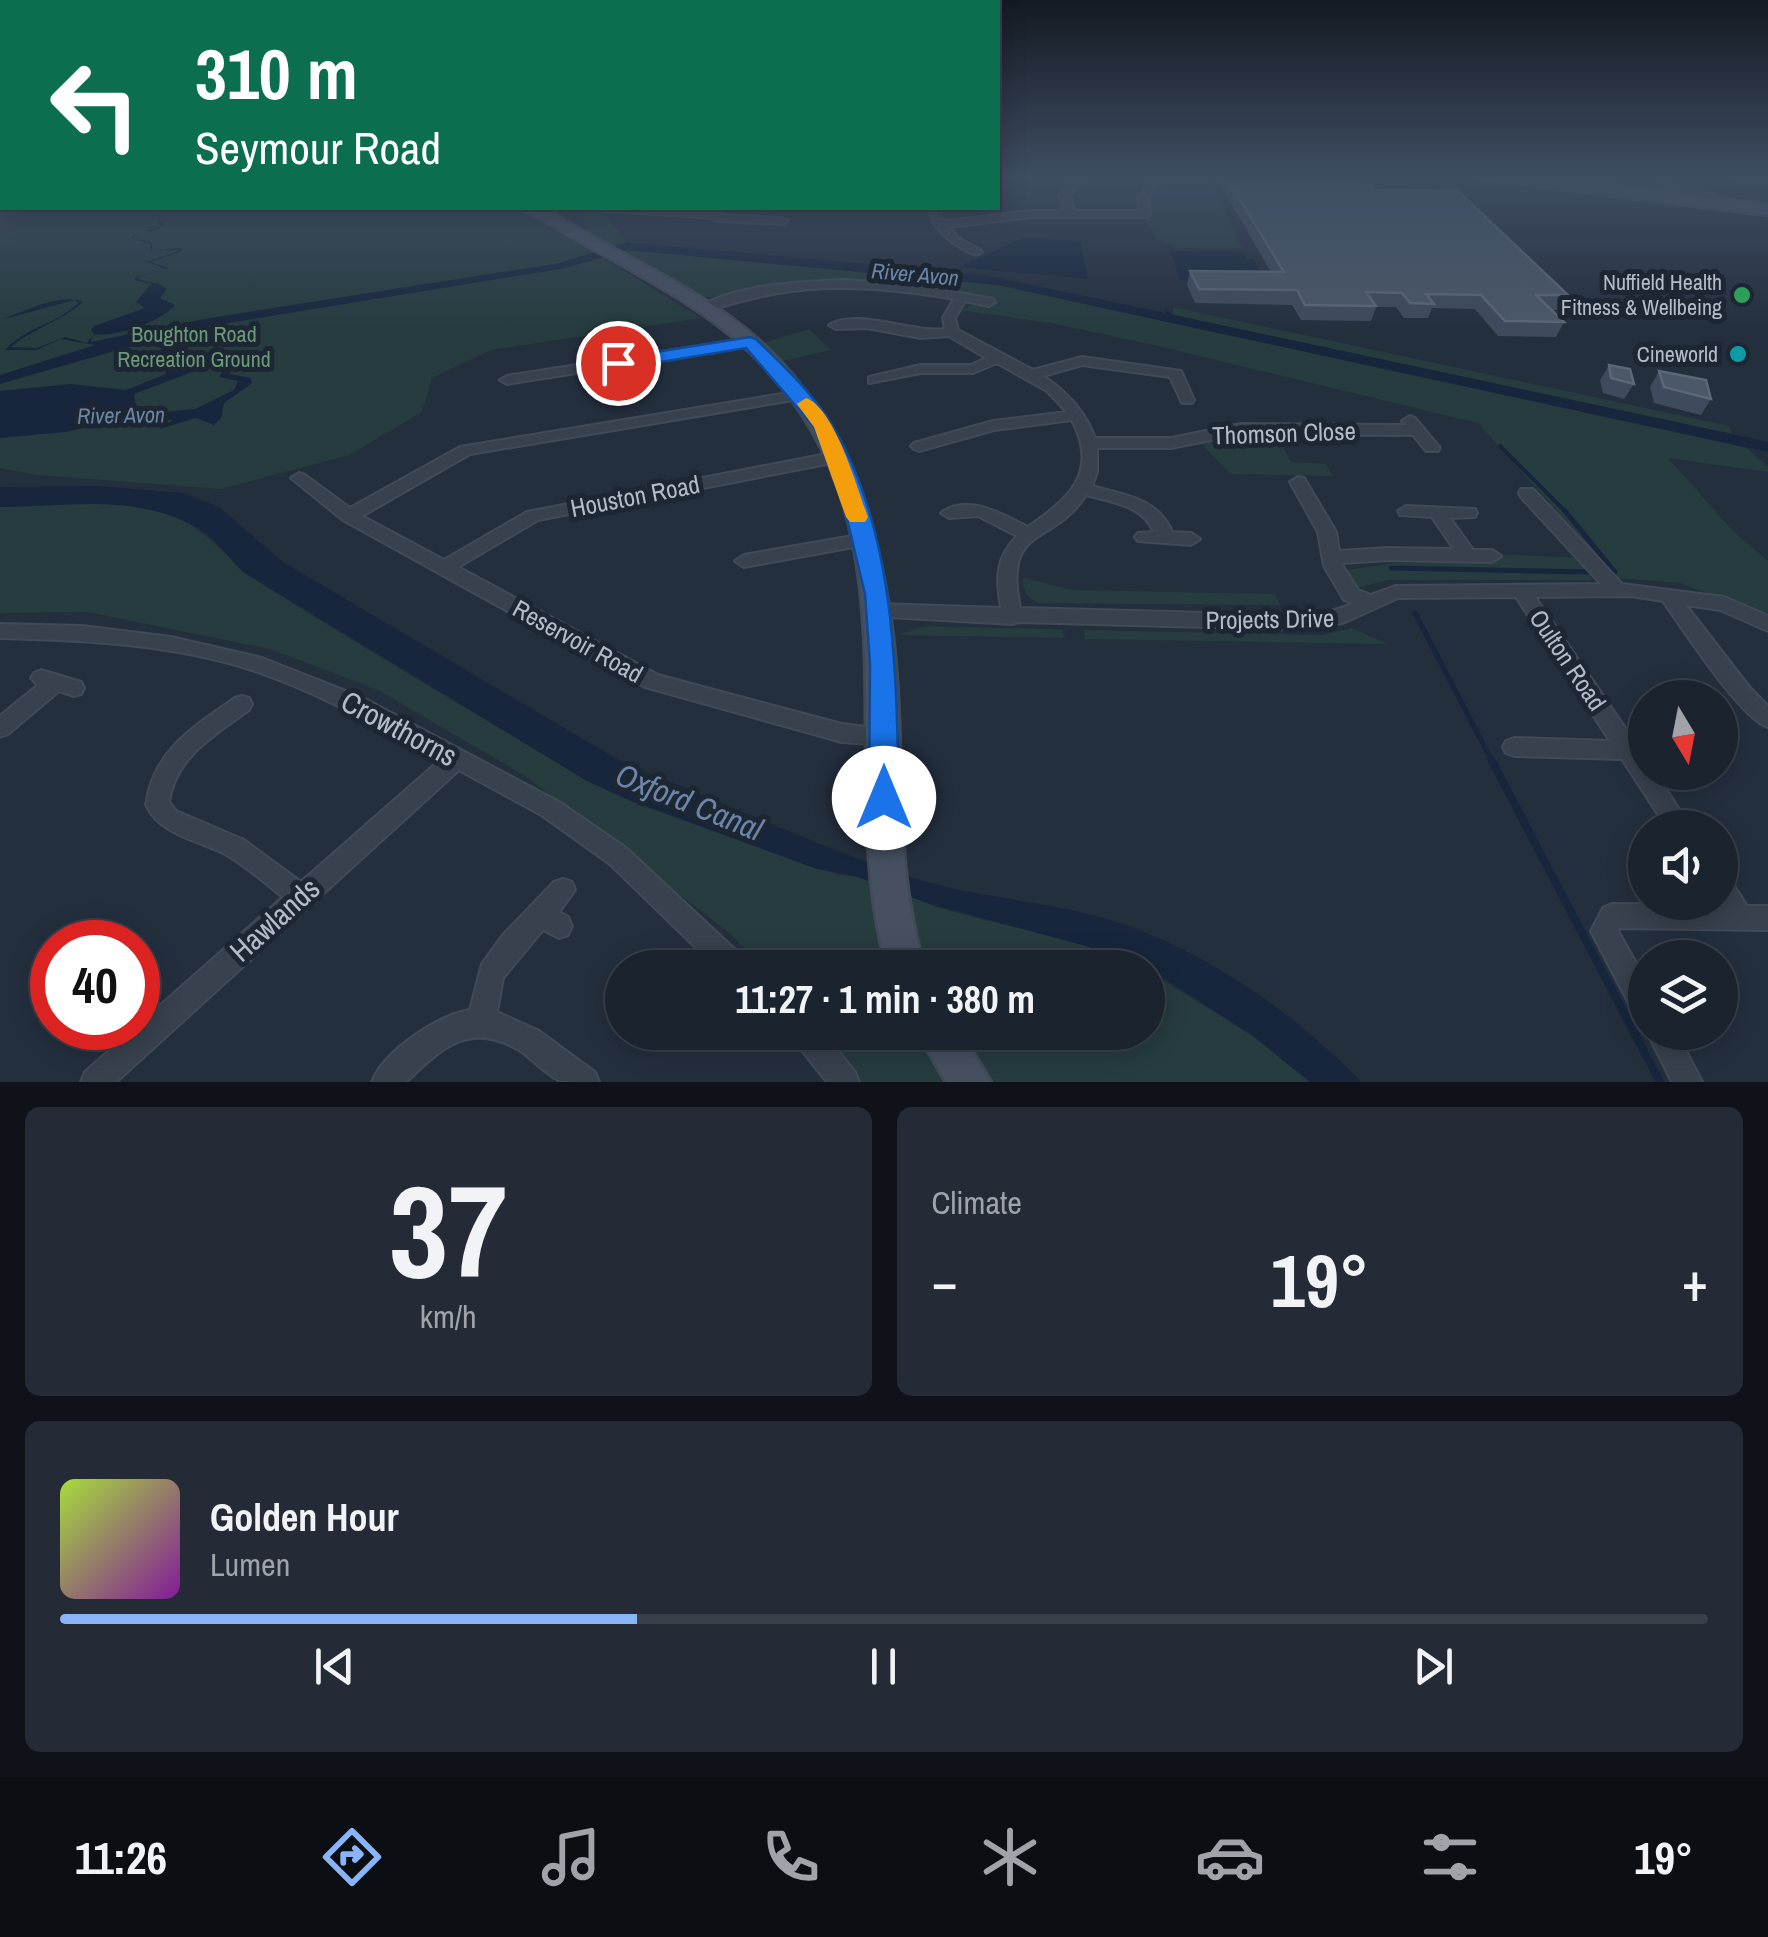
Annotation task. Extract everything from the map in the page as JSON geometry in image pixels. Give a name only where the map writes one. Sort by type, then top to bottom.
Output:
[{"type":"street","points":[[566,227],[704,308],[750,342],[800,395],[823,427],[864,540],[879,611],[884,829],[894,919],[902,950]]},
{"type":"street","points":[[941,227],[967,250]]},
{"type":"street","points":[[704,308],[772,287],[831,281],[887,284],[990,302]]},
{"type":"street","points":[[952,332],[949,318],[962,296]]},
{"type":"street","points":[[836,325],[879,323],[921,336],[952,332],[1053,389],[1077,415],[1090,443],[1092,461],[1083,489],[1064,510],[1014,550],[1006,567],[1012,617]]},
{"type":"street","points":[[518,381],[750,342]]},
{"type":"street","points":[[1168,373],[1173,356]]},
{"type":"street","points":[[874,380],[920,369],[973,369],[998,358]]},
{"type":"street","points":[[1030,374],[1082,361],[1176,374],[1187,400]]},
{"type":"street","points":[[349,516],[466,450],[800,395]]},
{"type":"street","points":[[920,447],[993,426],[1077,415]]},
{"type":"street","name":"Thomson Close","points":[[1090,443],[1171,442],[1241,429],[1413,424],[1432,448]]},
{"type":"street","name":"Houston Road","points":[[445,567],[532,516],[836,457]]},
{"type":"street","name":"Reservoir Road","points":[[299,478],[349,516],[652,681],[842,733],[884,736]]},
{"type":"street","points":[[1298,482],[1327,532],[1330,558],[1351,595],[1370,602]]},
{"type":"street","points":[[1083,489],[1148,508],[1161,520],[1165,538]]},
{"type":"street","points":[[1527,493],[1615,587]]},
{"type":"street","points":[[947,512],[980,510],[1029,535]]},
{"type":"street","points":[[1406,511],[1469,513]]},
{"type":"street","points":[[1436,512],[1466,553]]},
{"type":"street","points":[[1144,538],[1191,539]]},
{"type":"street","points":[[744,560],[864,540]]},
{"type":"street","points":[[1330,558],[1466,553],[1492,556]]},
{"type":"street","name":"Projects Drive","points":[[879,611],[1316,623],[1348,617],[1370,602],[1396,592],[1615,587],[1724,604],[1768,624]]},
{"type":"street","name":"Oulton Road","points":[[1522,592],[1628,750]]},
{"type":"street","points":[[1668,596],[1743,694],[1768,719]]},
{"type":"street","name":"Crowthorns","points":[[0,631],[170,644],[256,663],[354,702],[550,809],[618,856],[717,950]]},
{"type":"street","points":[[0,728],[57,683]]},
{"type":"street","points":[[233,717],[171,759],[160,780],[157,805],[168,818],[236,848],[301,896]]},
{"type":"street","points":[[1514,747],[1628,750]]},
{"type":"street","name":"Hawlands","points":[[98,1081],[456,759]]},
{"type":"street","points":[[482,1020],[491,973],[550,920],[563,890]]},
{"type":"street","points":[[1738,913],[1741,918]]},
{"type":"street","points":[[1628,974],[1604,931],[1612,916],[1768,918]]},
{"type":"street","points":[[386,1082],[410,1056],[460,1025],[482,1020],[523,1034],[585,1082]]},
{"type":"street","points":[[819,1050],[845,1082]]},
{"type":"street","points":[[949,1050],[970,1082]]},
{"type":"street","points":[[1670,1050],[1688,1082]]},
{"type":"green space","name":"Boughton Road Recreation Ground","points":[[0,227],[553,227],[701,318],[491,350],[432,378],[422,412],[349,455],[221,489],[38,475],[0,468]]},
{"type":"green space","points":[[615,227],[626,242],[608,247],[587,229]]},
{"type":"green space","points":[[1150,227],[1232,227],[1242,248],[1177,248],[1156,239]]},
{"type":"green space","points":[[619,252],[998,285],[1747,448],[1768,467],[1768,472],[1668,458],[1733,531],[1768,561],[1768,616],[1680,583],[1617,578],[1478,423],[1158,346],[1051,323],[960,310],[977,303],[917,286],[842,278],[781,283],[722,297],[704,297]]},
{"type":"green space","points":[[1173,307],[1729,426],[1732,434],[1173,315]]},
{"type":"green space","points":[[809,329],[831,350],[782,361],[763,343]]},
{"type":"green space","points":[[1276,435],[1291,462],[1326,464],[1333,476],[1230,474],[1202,444],[1220,438]]},
{"type":"green space","points":[[100,503],[168,513],[207,537],[265,586],[587,781],[631,801],[839,875],[876,882],[960,914],[1099,950],[747,950],[522,774],[378,690],[270,649],[88,612],[0,613],[0,507]]},
{"type":"green space","points":[[1497,554],[1579,558],[1592,580],[1388,580],[1353,589],[1339,571],[1394,563],[1495,561]]},
{"type":"green space","points":[[1023,577],[1071,590],[1275,594],[1280,605],[1039,603],[1026,593]]},
{"type":"green space","points":[[926,626],[1054,629],[1062,630],[1065,638],[899,635]]},
{"type":"green space","points":[[1352,628],[1387,644],[1085,639],[1084,630],[1322,635]]},
{"type":"green space","points":[[1165,982],[1253,1036],[1310,1082],[856,1082],[832,1050],[1165,1050]]},
{"type":"water","points":[[1024,238],[1080,241],[1088,279],[958,267]]},
{"type":"water","name":"River Avon","points":[[626,242],[985,275],[1165,313],[1165,309],[1174,315],[1768,442],[1768,452],[998,285],[627,250],[566,268],[166,333],[162,339],[177,363],[234,357],[237,364],[229,374],[251,378],[252,383],[224,403],[221,418],[214,425],[196,418],[159,429],[173,420],[122,420],[65,432],[0,438],[0,391],[71,384],[126,390],[166,374],[161,347],[149,341],[0,384],[0,375],[95,345],[61,339],[37,350],[5,350],[22,336],[70,310],[78,303],[75,300],[83,302],[66,314],[11,347],[37,348],[65,337],[87,343],[92,337],[91,342],[210,318],[560,263]],"holes":[[[221,361],[228,363],[219,377],[238,381],[234,390],[195,409],[132,415],[136,408],[134,394]]]},
{"type":"water","points":[[182,249],[182,251],[150,262],[169,268],[147,262],[180,250],[152,251]]},
{"type":"water","points":[[1170,251],[1243,252],[1247,259],[1253,259],[1268,283],[1180,280]]},
{"type":"water","points":[[162,270],[138,279],[157,284],[159,288],[148,302],[165,304],[157,310],[149,314],[92,337],[112,324],[162,306],[144,302],[155,285],[134,280]]},
{"type":"water","points":[[75,300],[0,320],[31,308]]},
{"type":"water","name":"Oxford Canal","points":[[98,486],[183,493],[219,507],[283,562],[617,759],[879,867],[957,889],[1092,915],[1165,941],[1202,959],[1272,1004],[1361,1082],[1310,1082],[1253,1036],[1165,979],[1165,950],[1097,950],[933,905],[855,876],[817,869],[587,781],[243,572],[210,537],[182,520],[132,506],[106,504],[0,507],[0,487]]},
{"type":"building","points":[[1257,227],[1497,227],[1568,295],[1536,295],[1564,322],[1505,321],[1481,295],[1426,294],[1434,304],[1410,303],[1402,293],[1366,292],[1376,306],[1305,305],[1297,290],[1199,289],[1190,271],[1284,272]]},
{"type":"building","points":[[1609,365],[1630,369],[1634,384],[1611,378]]},
{"type":"building","points":[[1659,371],[1706,380],[1711,399],[1664,387]]},
{"type":"waterway","points":[[101,330],[161,309],[165,305],[146,302],[157,289]]},
{"type":"waterway","points":[[1500,446],[1565,511]]},
{"type":"waterway","points":[[1565,511],[1568,514]]},
{"type":"waterway","points":[[1565,511],[1615,572],[1609,572]]},
{"type":"waterway","points":[[1391,568],[1593,572]]},
{"type":"waterway","points":[[1415,613],[1492,761]]},
{"type":"waterway","points":[[1491,759],[1660,1082]]},
{"type":"slow traffic","points":[[806,404],[823,427],[857,517]]},
{"type":"place","name":"Nuffield Health Fitness & Wellbeing","points":[[1742,295]]},
{"type":"place","name":"Cineworld","points":[[1738,354]]},
{"type":"route","points":[[618,363],[750,342],[800,395],[823,427],[851,494],[877,594],[883,664],[884,798]]}]
